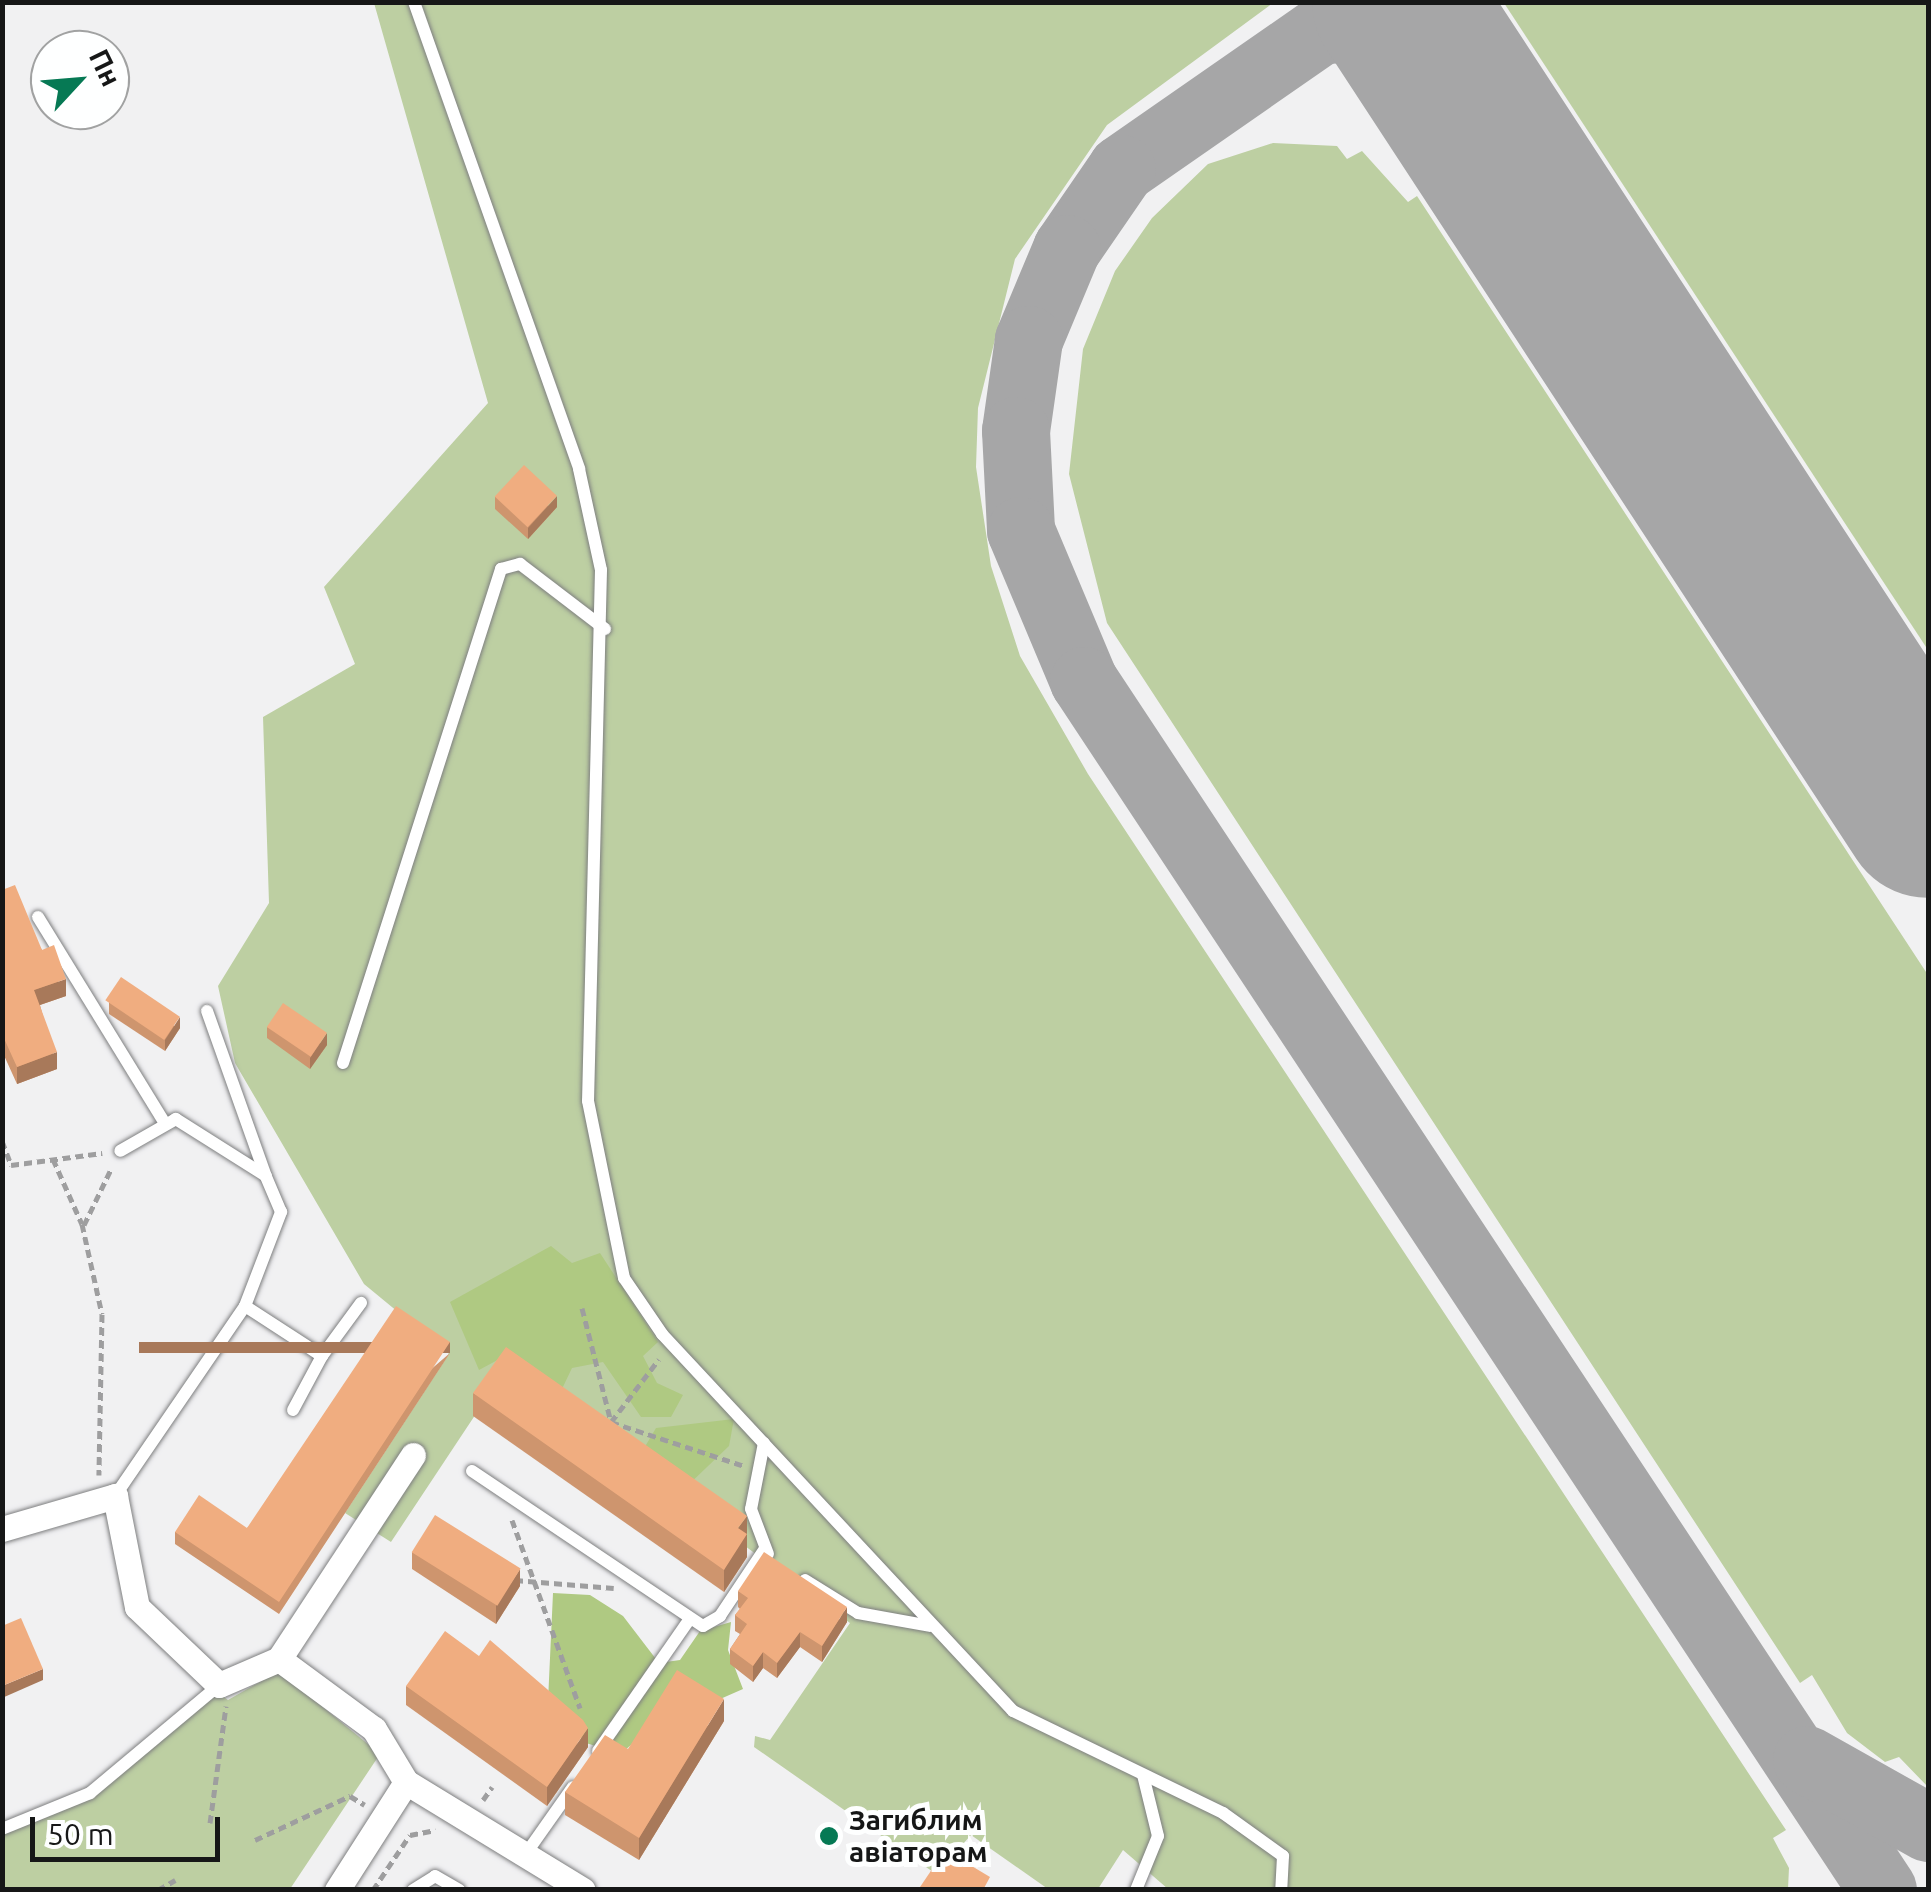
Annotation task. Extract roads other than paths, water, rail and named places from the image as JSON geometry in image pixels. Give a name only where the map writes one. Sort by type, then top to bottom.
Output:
[{"type":"street","points":[[2,1529],[104,1499],[137,1607],[220,1685],[279,1659],[413,1455]]},
{"type":"street","points":[[279,1659],[374,1728],[406,1782],[583,1890]]},
{"type":"street","points":[[337,1890],[406,1782]]},
{"type":"lane","points":[[414,2],[579,469],[605,629],[588,1101],[612,1248],[672,1344],[930,1626],[1042,1732],[1224,1813],[1282,1856],[1281,1890]]},
{"type":"lane","points":[[343,1063],[501,570],[520,564],[605,629]]},
{"type":"lane","points":[[38,917],[163,1120],[203,1129],[266,1176]]},
{"type":"lane","points":[[104,1499],[244,1306],[278,1238],[281,1212],[207,1010]]},
{"type":"lane","points":[[120,1151],[163,1120]]},
{"type":"lane","points":[[293,1410],[322,1356],[361,1304]]},
{"type":"lane","points":[[244,1306],[322,1356]]},
{"type":"lane","points":[[764,1443],[751,1509],[764,1550],[776,1561]]},
{"type":"lane","points":[[472,1471],[690,1620],[714,1623],[764,1550]]},
{"type":"lane","points":[[792,1571],[858,1613],[930,1626]]},
{"type":"lane","points":[[590,1762],[690,1620]]},
{"type":"lane","points":[[2,1829],[90,1793],[220,1685]]},
{"type":"lane","points":[[1136,1890],[1158,1836],[1143,1775]]},
{"type":"lane","points":[[525,1855],[580,1778]]},
{"type":"lane","points":[[413,1890],[435,1876],[459,1890]]},
{"type":"place","name":"Загиблим авіаторам","points":[[829,1836]]}]
